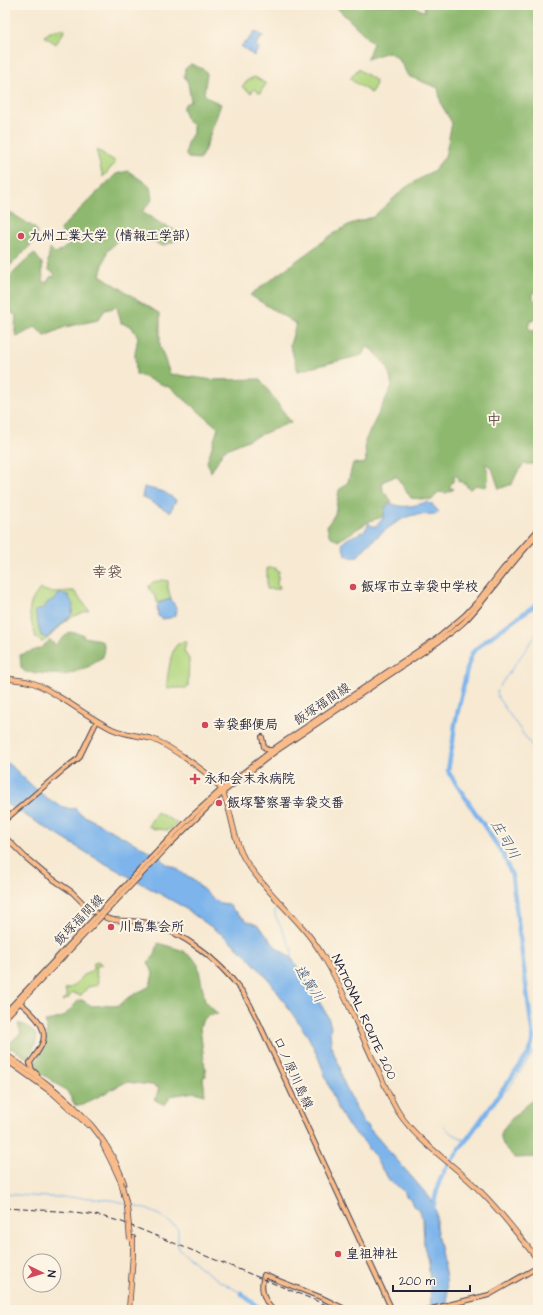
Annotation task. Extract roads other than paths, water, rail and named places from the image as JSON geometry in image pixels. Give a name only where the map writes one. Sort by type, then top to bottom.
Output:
[{"type":"highway","name":"NATIONAL ROUTE 200","points":[[5,678],[38,684],[97,721],[117,731],[160,742],[209,775],[215,781],[226,802],[240,851],[260,880],[296,919],[323,956],[335,977],[387,1092],[400,1114],[422,1139],[483,1193],[538,1260]]},
{"type":"highway","points":[[5,1054],[50,1085],[76,1108],[100,1136],[113,1155],[122,1182],[132,1238],[128,1310]]},
{"type":"highway","points":[[5,1059],[54,1094],[89,1127],[104,1146],[122,1182]]},
{"type":"main road","name":"飯塚福間線","points":[[5,1013],[107,908],[191,817],[275,748],[453,627],[478,601],[503,569],[538,530]]},
{"type":"main road","name":"飯塚福間線","points":[[221,791],[276,751],[460,626],[479,606],[505,572],[538,535]]},
{"type":"main road","points":[[5,820],[61,771],[79,758],[97,721]]},
{"type":"main road","points":[[262,737],[265,748],[268,750],[275,748]]},
{"type":"main road","points":[[5,837],[44,873],[72,892],[91,911],[95,912]]},
{"type":"main road","name":"口ノ原川島線","points":[[106,918],[119,921],[140,921],[164,928],[176,934],[214,960],[242,991],[259,1023],[392,1310]]},
{"type":"main road","name":"飯塚福間線","points":[[5,1018],[18,1001]]},
{"type":"main road","points":[[18,1001],[39,1021],[43,1030],[44,1035],[42,1045],[30,1063],[30,1066],[33,1072],[50,1085]]},
{"type":"main road","points":[[5,1054],[22,1064],[30,1063]]},
{"type":"main road","points":[[427,1310],[489,1295],[538,1267]]},
{"type":"main road","points":[[273,1310],[263,1295],[262,1283],[264,1275],[320,1297],[347,1310]]},
{"type":"water","points":[[255,31],[263,36],[256,45],[259,48],[254,56],[241,46],[246,43]]},
{"type":"water","points":[[144,487],[164,492],[176,500],[170,512],[142,497]]},
{"type":"water","points":[[426,502],[432,504],[439,513],[413,515],[404,518],[382,533],[358,556],[350,557],[345,554],[342,544],[344,541],[366,529],[369,523],[372,526],[376,526],[384,517],[385,508],[391,503],[399,506],[408,506]]},
{"type":"water","points":[[59,594],[68,595],[73,605],[72,614],[47,638],[41,636],[35,611],[43,609],[48,602],[55,599]]},
{"type":"water","points":[[171,599],[177,609],[176,615],[170,618],[162,619],[158,616],[157,606],[159,603]]},
{"type":"water","name":"遠賀川","points":[[5,761],[47,798],[64,807],[71,809],[75,808],[79,813],[161,858],[165,863],[190,877],[213,899],[220,903],[229,904],[232,909],[247,921],[258,925],[275,946],[292,959],[309,984],[328,1017],[331,1027],[330,1032],[332,1049],[340,1067],[343,1081],[362,1120],[430,1198],[436,1212],[436,1227],[446,1278],[448,1310],[431,1310],[430,1282],[424,1246],[423,1220],[419,1210],[413,1206],[410,1198],[406,1196],[401,1189],[390,1181],[365,1143],[348,1126],[338,1109],[309,1038],[270,981],[245,954],[227,938],[180,905],[97,859],[5,803]]},
{"type":"waterway","name":"庄司川","points":[[432,1212],[438,1185],[444,1171],[529,1053],[533,1039],[512,876],[503,854],[448,770],[455,724],[472,653],[485,641],[538,603]]},
{"type":"waterway","points":[[499,687],[538,632]]},
{"type":"waterway","points":[[497,691],[498,698],[538,755]]},
{"type":"waterway","points":[[277,906],[275,915],[292,950],[291,959]]},
{"type":"waterway","name":"庄司川","points":[[497,1098],[508,1089],[538,1048]]},
{"type":"waterway","points":[[443,1125],[451,1133],[465,1140]]},
{"type":"waterway","points":[[5,1194],[40,1197],[97,1198],[124,1203]]},
{"type":"waterway","points":[[129,1205],[151,1211],[178,1229],[178,1248],[201,1268],[221,1282],[241,1293]]},
{"type":"waterway","points":[[241,1293],[261,1310]]},
{"type":"railway","points":[[5,1208],[75,1212],[101,1216],[122,1222],[339,1310]]},
{"type":"place","name":"九州工業大学（情報工学部）","points":[[21,236]]},
{"type":"place","name":"飯塚市立幸袋中学校","points":[[353,587]]},
{"type":"place","name":"幸袋郵便局","points":[[205,725]]},
{"type":"place","name":"永和会末永病院","points":[[195,779]]},
{"type":"place","name":"飯塚警察署幸袋交番","points":[[219,803]]},
{"type":"place","name":"川島集会所","points":[[111,927]]},
{"type":"place","name":"皇祖神社","points":[[338,1254]]},
{"type":"district","name":"中","points":[[494,420]]},
{"type":"district","name":"幸袋","points":[[107,572]]}]
